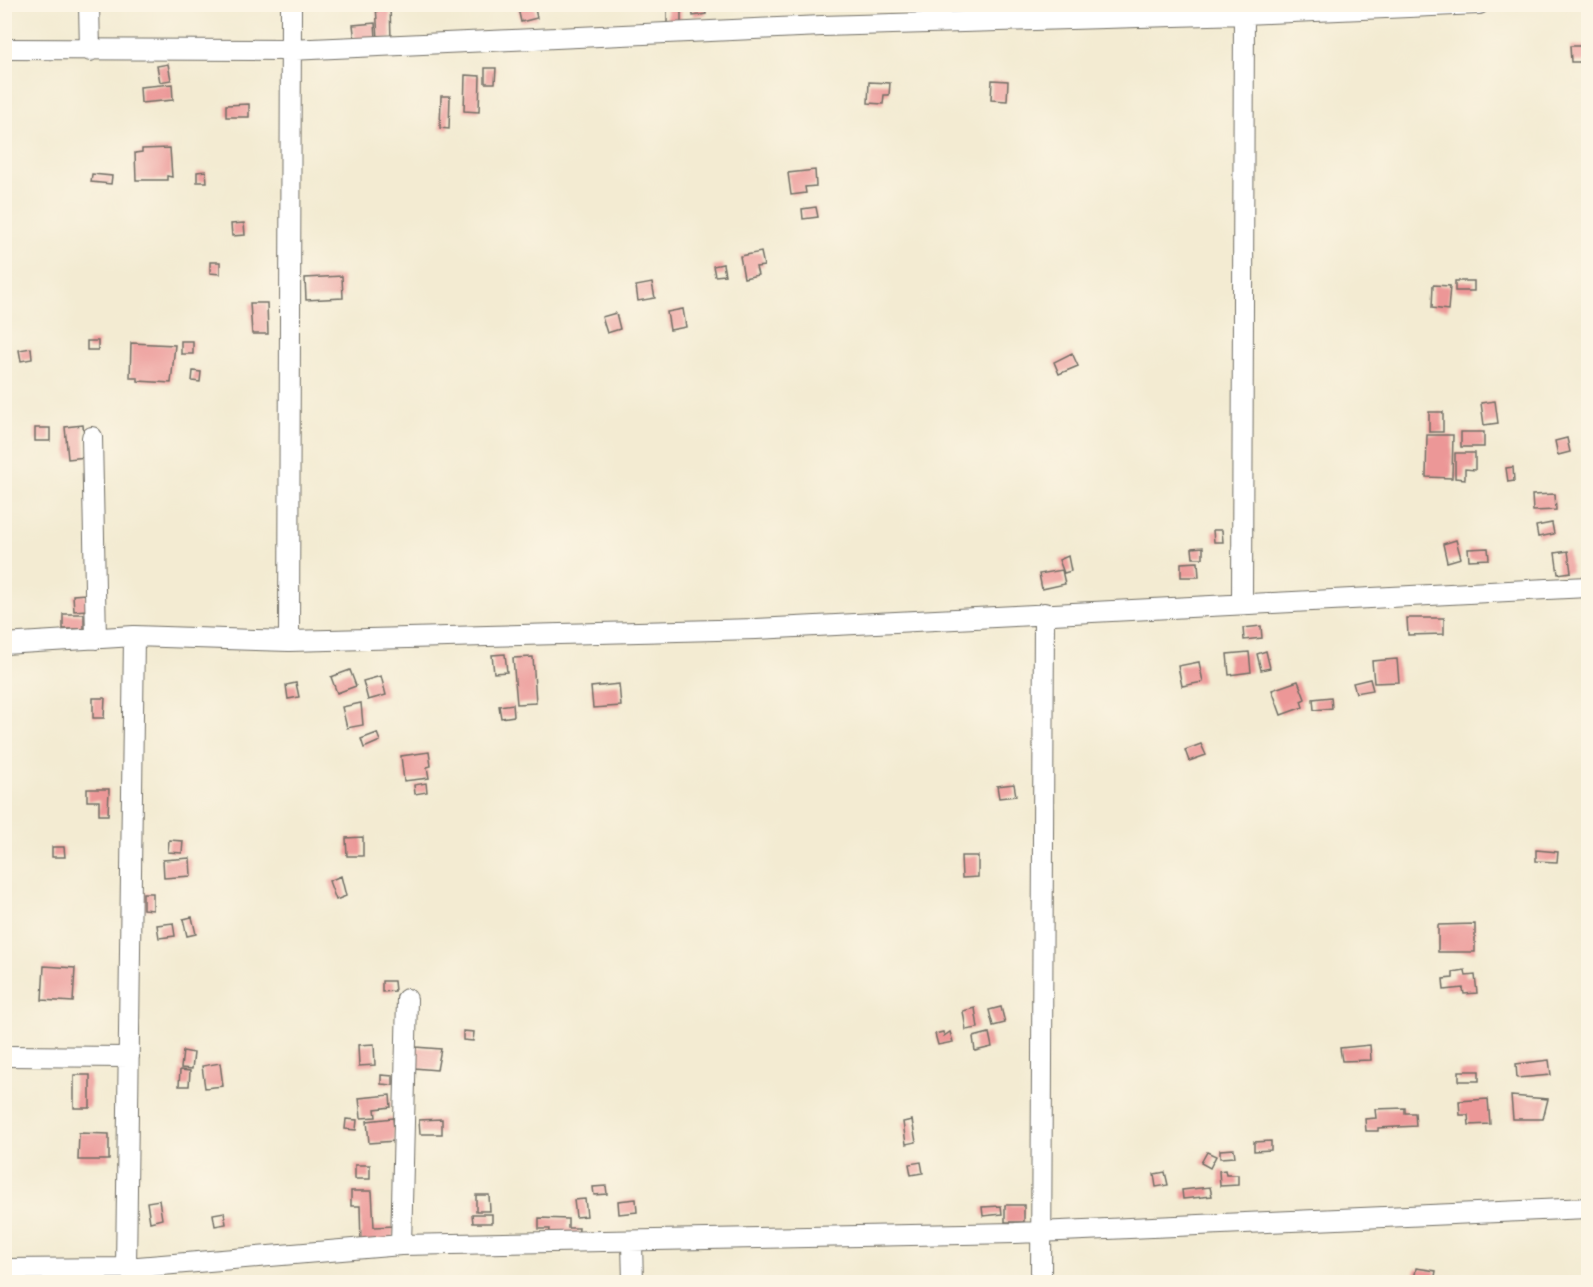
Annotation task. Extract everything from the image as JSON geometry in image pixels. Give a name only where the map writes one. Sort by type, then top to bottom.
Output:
[{"type":"street","points":[[89,4],[90,51]]},
{"type":"street","points":[[289,640],[291,4]]},
{"type":"street","points":[[4,49],[290,51],[1244,9],[1479,4]]},
{"type":"street","points":[[1242,603],[1244,9]]},
{"type":"street","points":[[92,437],[96,639]]},
{"type":"street","points":[[4,644],[134,636],[289,640],[756,628],[1588,587]]},
{"type":"street","points":[[1041,1282],[1044,614]]},
{"type":"street","points":[[126,1268],[134,636]]},
{"type":"street","points":[[400,1245],[406,999]]},
{"type":"street","points":[[4,1056],[129,1057]]},
{"type":"street","points":[[4,1269],[126,1268],[400,1245],[632,1243],[1041,1232],[1588,1208]]},
{"type":"street","points":[[632,1243],[633,1282]]},
{"type":"building","points":[[376,4],[390,6],[391,39],[378,40]]},
{"type":"building","points":[[517,4],[534,4],[537,18],[521,22]]},
{"type":"building","points":[[667,4],[681,4],[681,27],[667,28]]},
{"type":"building","points":[[692,4],[705,4],[706,14],[693,16]]},
{"type":"building","points":[[1047,4],[1073,4],[1073,9],[1047,9]]},
{"type":"building","points":[[375,23],[376,39],[355,41],[353,25]]},
{"type":"building","points":[[1570,46],[1588,46],[1588,62],[1571,62]]},
{"type":"building","points":[[168,64],[171,80],[160,82],[157,66]]},
{"type":"building","points":[[485,68],[496,68],[495,83],[485,83]]},
{"type":"building","points":[[465,75],[480,76],[479,112],[464,111]]},
{"type":"building","points":[[992,80],[1008,81],[1007,101],[991,100]]},
{"type":"building","points":[[869,82],[890,83],[889,95],[884,95],[883,104],[868,103]]},
{"type":"building","points":[[172,84],[173,100],[141,103],[140,87]]},
{"type":"building","points":[[441,96],[450,96],[449,129],[440,128]]},
{"type":"building","points":[[249,104],[249,117],[226,117],[226,105]]},
{"type":"building","points":[[170,148],[172,177],[167,176],[167,180],[136,180],[135,153],[142,152],[142,149]]},
{"type":"building","points":[[815,170],[816,186],[805,187],[806,193],[791,195],[788,173]]},
{"type":"building","points":[[206,171],[207,182],[197,182],[197,172]]},
{"type":"building","points":[[92,174],[112,176],[111,184],[91,182]]},
{"type":"building","points":[[816,207],[818,217],[803,219],[802,209]]},
{"type":"building","points":[[244,223],[245,235],[232,236],[231,224]]},
{"type":"building","points":[[761,252],[764,266],[756,267],[758,275],[744,278],[740,256]]},
{"type":"building","points":[[210,262],[220,262],[220,274],[210,273]]},
{"type":"building","points":[[723,264],[725,275],[715,276],[713,266]]},
{"type":"building","points":[[342,276],[343,298],[306,300],[305,278]]},
{"type":"building","points":[[1455,281],[1474,281],[1474,291],[1455,291]]},
{"type":"building","points":[[652,283],[655,298],[638,301],[636,286]]},
{"type":"building","points":[[1433,285],[1450,286],[1448,310],[1432,308]]},
{"type":"building","points":[[250,303],[267,303],[268,334],[252,334]]},
{"type":"building","points":[[683,309],[686,327],[670,330],[667,312]]},
{"type":"building","points":[[616,313],[620,329],[607,333],[602,317]]},
{"type":"building","points":[[87,341],[98,341],[98,350],[87,350]]},
{"type":"building","points":[[181,341],[193,341],[193,354],[181,354]]},
{"type":"building","points":[[131,343],[175,345],[171,383],[138,381],[138,378],[130,378]]},
{"type":"building","points":[[31,348],[32,359],[21,361],[19,350]]},
{"type":"building","points":[[1072,353],[1078,366],[1059,374],[1054,362]]},
{"type":"building","points":[[193,371],[201,372],[200,382],[192,381]]},
{"type":"building","points":[[1495,401],[1498,423],[1484,425],[1481,403]]},
{"type":"building","points":[[1429,412],[1443,412],[1443,432],[1429,432]]},
{"type":"building","points":[[83,425],[86,457],[68,459],[65,427]]},
{"type":"building","points":[[35,428],[50,428],[50,441],[35,441]]},
{"type":"building","points":[[1461,432],[1484,432],[1484,447],[1461,447]]},
{"type":"building","points":[[1427,435],[1453,435],[1452,478],[1426,477]]},
{"type":"building","points":[[1567,438],[1570,452],[1558,455],[1555,441]]},
{"type":"building","points":[[1455,453],[1475,453],[1475,470],[1465,469],[1465,479],[1455,478]]},
{"type":"building","points":[[1513,467],[1514,481],[1508,482],[1506,468]]},
{"type":"building","points":[[1555,494],[1556,510],[1533,511],[1532,495]]},
{"type":"building","points":[[1552,523],[1554,534],[1538,537],[1536,526]]},
{"type":"building","points":[[1213,530],[1222,530],[1223,542],[1214,542]]},
{"type":"building","points":[[1456,540],[1461,558],[1447,562],[1443,544]]},
{"type":"building","points":[[1203,547],[1203,558],[1193,558],[1192,548]]},
{"type":"building","points":[[1488,548],[1489,559],[1469,560],[1468,549]]},
{"type":"building","points":[[1568,551],[1571,572],[1558,574],[1555,553]]},
{"type":"building","points":[[1068,556],[1071,571],[1064,573],[1059,560]]},
{"type":"building","points":[[1198,562],[1199,577],[1181,577],[1181,563]]},
{"type":"building","points":[[1062,570],[1065,584],[1042,589],[1039,574]]},
{"type":"building","points":[[86,594],[87,610],[74,611],[73,595]]},
{"type":"building","points":[[63,614],[84,614],[84,629],[63,629]]},
{"type":"building","points":[[1407,618],[1444,618],[1444,634],[1408,635]]},
{"type":"building","points":[[1261,626],[1262,638],[1244,640],[1243,628]]},
{"type":"building","points":[[1266,651],[1270,668],[1261,670],[1257,654]]},
{"type":"building","points":[[1249,652],[1251,672],[1229,675],[1227,654]]},
{"type":"building","points":[[505,654],[507,672],[494,673],[492,655]]},
{"type":"building","points":[[533,657],[536,703],[517,704],[513,658]]},
{"type":"building","points":[[1397,659],[1399,682],[1374,683],[1372,661]]},
{"type":"building","points":[[1199,662],[1203,682],[1182,686],[1178,666]]},
{"type":"building","points":[[350,670],[356,686],[337,693],[331,677]]},
{"type":"building","points":[[381,676],[386,695],[368,700],[363,681]]},
{"type":"building","points":[[1370,679],[1373,690],[1356,693],[1353,683]]},
{"type":"building","points":[[1298,681],[1305,699],[1301,701],[1303,707],[1281,715],[1272,690]]},
{"type":"building","points":[[296,683],[299,697],[288,699],[286,685]]},
{"type":"building","points":[[619,684],[621,706],[593,708],[591,687]]},
{"type":"building","points":[[1331,697],[1332,708],[1314,710],[1313,699]]},
{"type":"building","points":[[93,698],[105,698],[104,718],[93,718]]},
{"type":"building","points":[[361,703],[363,725],[347,728],[342,707]]},
{"type":"building","points":[[513,704],[514,716],[501,718],[499,706]]},
{"type":"building","points":[[377,733],[380,741],[364,748],[361,739]]},
{"type":"building","points":[[1201,744],[1206,755],[1189,761],[1185,750]]},
{"type":"building","points":[[429,752],[431,766],[427,767],[429,778],[404,781],[401,756]]},
{"type":"building","points":[[426,783],[427,792],[415,794],[414,785]]},
{"type":"building","points":[[1014,784],[1016,796],[999,798],[997,786]]},
{"type":"building","points":[[87,789],[109,789],[108,815],[99,815],[99,801],[87,801]]},
{"type":"building","points":[[363,837],[363,856],[347,856],[346,838]]},
{"type":"building","points":[[169,840],[183,841],[182,853],[168,852]]},
{"type":"building","points":[[52,847],[64,847],[65,857],[52,857]]},
{"type":"building","points":[[1536,850],[1558,852],[1557,862],[1536,861]]},
{"type":"building","points":[[961,856],[978,856],[978,877],[962,878]]},
{"type":"building","points":[[190,858],[191,876],[164,878],[163,860]]},
{"type":"building","points":[[341,876],[346,896],[336,900],[329,881]]},
{"type":"building","points":[[143,893],[153,893],[153,910],[143,909]]},
{"type":"building","points":[[192,917],[196,934],[187,936],[183,919]]},
{"type":"building","points":[[173,923],[175,936],[159,938],[157,925]]},
{"type":"building","points":[[1475,924],[1475,952],[1438,952],[1438,925]]},
{"type":"building","points":[[44,966],[75,968],[73,1002],[42,1000]]},
{"type":"building","points":[[1465,970],[1466,976],[1475,975],[1477,993],[1464,994],[1463,988],[1444,990],[1443,979],[1453,978],[1453,972]]},
{"type":"building","points":[[382,981],[394,981],[395,991],[382,992]]},
{"type":"building","points":[[1001,1007],[1005,1023],[993,1026],[989,1010]]},
{"type":"building","points":[[975,1008],[978,1028],[966,1030],[963,1011]]},
{"type":"building","points":[[463,1031],[474,1032],[473,1041],[463,1040]]},
{"type":"building","points":[[943,1032],[944,1036],[950,1032],[953,1042],[938,1045],[935,1034]]},
{"type":"building","points":[[989,1033],[992,1047],[975,1051],[973,1037]]},
{"type":"building","points":[[374,1044],[375,1065],[359,1066],[358,1045]]},
{"type":"building","points":[[1370,1045],[1371,1060],[1342,1061],[1340,1048]]},
{"type":"building","points":[[415,1047],[441,1049],[437,1070],[414,1068]]},
{"type":"building","points":[[183,1051],[194,1053],[192,1069],[181,1068]]},
{"type":"building","points":[[1549,1060],[1551,1075],[1517,1078],[1516,1064]]},
{"type":"building","points":[[220,1063],[223,1086],[205,1088],[202,1066]]},
{"type":"building","points":[[180,1070],[190,1071],[189,1086],[179,1086]]},
{"type":"building","points":[[1459,1071],[1479,1071],[1479,1081],[1459,1081]]},
{"type":"building","points":[[74,1075],[90,1075],[90,1108],[74,1108]]},
{"type":"building","points":[[381,1075],[393,1076],[393,1085],[381,1084]]},
{"type":"building","points":[[390,1095],[391,1107],[375,1109],[376,1117],[361,1118],[359,1098]]},
{"type":"building","points":[[1511,1096],[1548,1099],[1543,1119],[1513,1119]]},
{"type":"building","points":[[1488,1099],[1490,1124],[1469,1125],[1468,1115],[1460,1115],[1459,1101]]},
{"type":"building","points":[[1405,1108],[1405,1113],[1415,1113],[1416,1126],[1366,1131],[1365,1119],[1376,1118],[1375,1109]]},
{"type":"building","points":[[393,1118],[395,1141],[369,1143],[367,1121]]},
{"type":"building","points":[[346,1119],[357,1120],[356,1130],[345,1129]]},
{"type":"building","points":[[442,1119],[442,1134],[420,1134],[419,1120]]},
{"type":"building","points":[[912,1120],[916,1142],[906,1144],[903,1122]]},
{"type":"building","points":[[79,1133],[109,1134],[109,1160],[78,1160]]},
{"type":"building","points":[[1271,1141],[1271,1150],[1254,1151],[1254,1142]]},
{"type":"building","points":[[1234,1149],[1235,1157],[1220,1158],[1220,1150]]},
{"type":"building","points":[[1207,1152],[1216,1156],[1210,1168],[1201,1163]]},
{"type":"building","points":[[921,1162],[923,1173],[911,1175],[909,1164]]},
{"type":"building","points":[[355,1165],[370,1165],[370,1179],[355,1179]]},
{"type":"building","points":[[1225,1170],[1226,1175],[1238,1175],[1238,1185],[1220,1186],[1219,1171]]},
{"type":"building","points":[[1165,1172],[1168,1185],[1156,1187],[1154,1174]]},
{"type":"building","points":[[606,1186],[607,1194],[594,1195],[593,1187]]},
{"type":"building","points":[[1210,1187],[1212,1196],[1183,1199],[1182,1190]]},
{"type":"building","points":[[351,1191],[372,1191],[374,1227],[394,1226],[395,1244],[361,1245],[360,1206],[351,1206]]},
{"type":"building","points":[[476,1195],[489,1195],[490,1211],[476,1211]]},
{"type":"building","points":[[585,1199],[587,1216],[576,1217],[574,1200]]},
{"type":"building","points":[[636,1199],[637,1212],[619,1214],[618,1201]]},
{"type":"building","points":[[159,1200],[162,1219],[150,1222],[147,1202]]},
{"type":"building","points":[[1005,1205],[1024,1205],[1024,1222],[1005,1222]]},
{"type":"building","points":[[1001,1206],[1002,1214],[983,1216],[982,1207]]},
{"type":"building","points":[[224,1212],[226,1224],[215,1226],[213,1214]]},
{"type":"building","points":[[472,1214],[492,1214],[492,1223],[473,1223]]},
{"type":"building","points":[[539,1218],[568,1219],[568,1228],[579,1228],[578,1240],[549,1240],[550,1229],[539,1229]]},
{"type":"building","points":[[1416,1268],[1436,1271],[1434,1282],[1414,1282]]}]
